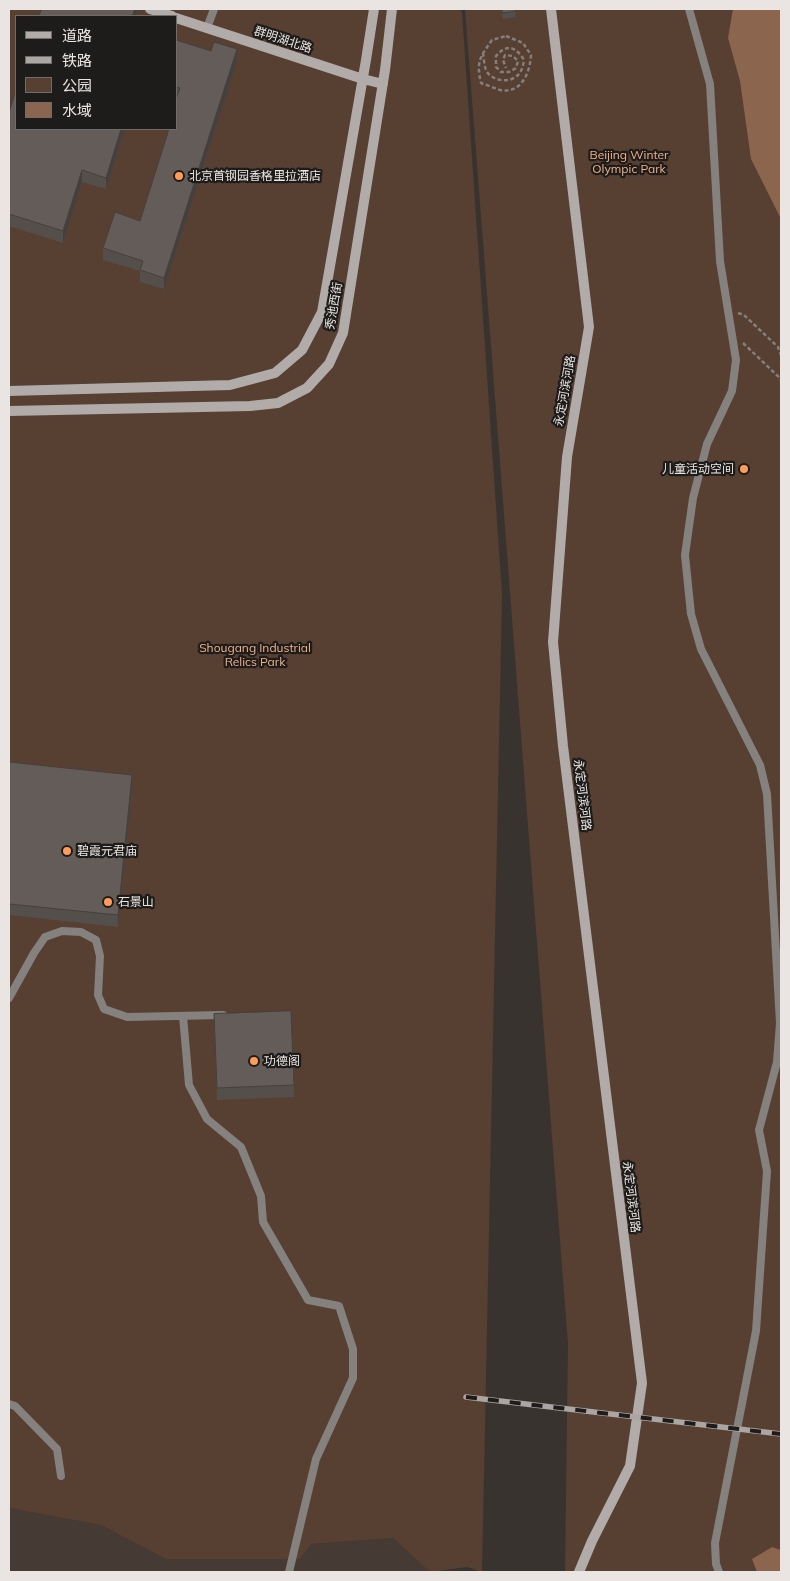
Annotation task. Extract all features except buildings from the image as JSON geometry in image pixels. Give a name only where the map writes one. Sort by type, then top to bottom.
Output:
[{"type":"street","points":[[150,9],[169,15]]},
{"type":"street","name":"秀池西街","points":[[9,391],[230,384],[275,373],[302,350],[322,312],[374,9]]},
{"type":"street","name":"秀池西街","points":[[9,410],[250,406],[278,403],[307,388],[329,364],[343,334],[392,9]]},
{"type":"street","name":"永定河滨河路","points":[[551,9],[589,327],[567,457],[553,642],[563,746],[642,1383],[630,1466],[592,1541],[579,1572]]},
{"type":"street","name":"群明湖北路","points":[[178,19],[382,84]]},
{"type":"lane","points":[[207,28],[214,9]]},
{"type":"lane","points":[[688,9],[710,84],[720,261],[736,360],[732,391],[707,444],[693,498],[685,555],[691,614],[701,649],[760,765],[767,794],[780,1023],[777,1062],[759,1130],[767,1171],[756,1331],[715,1543],[716,1564],[720,1572]]},
{"type":"lane","points":[[9,998],[45,937],[62,931],[81,932],[96,940],[100,956],[98,995],[104,1009],[127,1017],[233,1014]]},
{"type":"lane","points":[[183,1016],[189,1085],[207,1120],[241,1147],[261,1196],[263,1222],[308,1300],[339,1306],[353,1349],[353,1378],[316,1459],[290,1572]]},
{"type":"lane","points":[[9,1404],[15,1406],[57,1449],[61,1476]]},
{"type":"path","points":[[483,53],[477,68],[480,83],[502,90],[514,88],[524,81],[530,69],[531,55],[523,43],[506,36],[492,40],[483,53],[486,71],[495,79],[507,80],[516,78],[522,71],[524,60],[518,51],[509,48],[501,50],[496,56],[496,66],[501,72],[509,72],[516,68],[518,61],[513,56],[505,55],[503,60],[506,68]]},
{"type":"path","points":[[728,310],[744,315],[778,348],[781,355]]},
{"type":"path","points":[[731,332],[781,379],[781,386]]},
{"type":"shaded area","points":[[9,1508],[101,1525],[166,1559],[311,1544],[393,1538],[430,1572],[9,1572]]},
{"type":"green space","name":"Shougang Industrial Relics Park","points":[[9,9],[460,9],[462,13],[502,594],[482,1572],[467,1567],[430,1572],[393,1538],[311,1544],[300,1559],[166,1559],[101,1525],[9,1508]]},
{"type":"green space","name":"Beijing Winter Olympic Park","points":[[465,9],[781,9],[781,1572],[565,1572],[568,1344]]},
{"type":"water","points":[[733,9],[781,9],[781,219],[751,159],[740,81],[728,38]]},
{"type":"water","points":[[772,1547],[781,1550],[781,1572],[757,1572],[752,1559]]},
{"type":"railway","points":[[466,1397],[781,1434]]},
{"type":"place","name":"北京首钢园香格里拉酒店","points":[[179,176]]},
{"type":"place","name":"儿童活动空间","points":[[744,469]]},
{"type":"place","name":"碧霞元君庙","points":[[67,851]]},
{"type":"place","name":"石景山","points":[[108,902]]},
{"type":"place","name":"功德阁","points":[[254,1061]]}]
